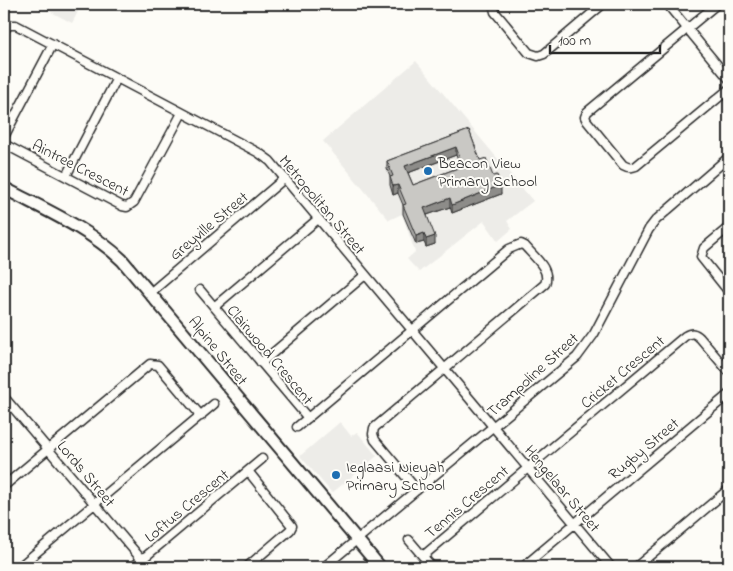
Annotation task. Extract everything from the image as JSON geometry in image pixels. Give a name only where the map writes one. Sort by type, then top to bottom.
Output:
[{"type":"street","points":[[493,4],[495,12],[529,53],[538,56],[544,54],[603,4]]},
{"type":"street","points":[[667,4],[729,79]]},
{"type":"street","points":[[717,4],[588,112],[585,117],[623,165],[633,168],[729,89]]},
{"type":"street","name":"Metropolitan Street","points":[[4,30],[8,25],[16,25],[265,157],[285,178],[494,427]]},
{"type":"street","points":[[4,137],[52,44]]},
{"type":"street","points":[[66,176],[117,78]]},
{"type":"street","name":"Aintree Crescent","points":[[4,144],[122,206],[130,206],[134,202],[182,112]]},
{"type":"street","name":"Trampoline Street","points":[[324,567],[584,350],[649,229],[656,220],[729,157]]},
{"type":"street","name":"Greyville Street","points":[[150,293],[285,178]]},
{"type":"street","name":"Alpine Street","points":[[4,188],[103,244],[122,260],[380,567]]},
{"type":"street","name":"Clairwood Crescent","points":[[214,307],[318,219]]},
{"type":"street","points":[[729,227],[704,248],[701,257],[729,292]]},
{"type":"street","name":"Clairwood Crescent","points":[[297,427],[514,245],[520,244],[525,246],[545,270],[548,277],[545,284],[444,368]]},
{"type":"street","points":[[261,363],[365,275]]},
{"type":"street","name":"Clairwood Crescent","points":[[200,290],[308,418]]},
{"type":"street","name":"Cricket Crescent","points":[[528,468],[690,333],[700,338],[729,372]]},
{"type":"street","points":[[4,486],[150,364],[158,365],[201,416]]},
{"type":"street","points":[[417,490],[375,440],[374,428],[444,368]]},
{"type":"street","name":"Rugby Street","points":[[523,567],[729,394]]},
{"type":"street","name":"Lords Street","points":[[4,397],[148,567]]},
{"type":"street","points":[[18,567],[214,404]]},
{"type":"street","name":"Hengelaar Street","points":[[494,427],[611,567]]},
{"type":"street","name":"Loftus Crescent","points":[[134,567],[262,459]]},
{"type":"street","name":"Tennis Crescent","points":[[423,556],[528,468]]},
{"type":"street","name":"Loftus Crescent","points":[[247,567],[290,530],[292,526],[248,470]]},
{"type":"street","points":[[636,567],[729,489]]},
{"type":"street","name":"Tennis Crescent","points":[[409,540],[432,567]]},
{"type":"shaded area","points":[[36,4],[82,4],[72,23]]},
{"type":"shaded area","name":"Beacon View Primary School","points":[[416,61],[533,201],[507,221],[512,229],[498,241],[484,221],[419,272],[407,259],[415,252],[402,214],[389,220],[323,141]]},
{"type":"shaded area","name":"Ieglaasi Nieyah Primary School","points":[[340,422],[351,436],[357,432],[377,456],[332,493],[300,456]]},
{"type":"building","points":[[469,130],[480,160],[486,158],[493,176],[497,175],[501,185],[452,205],[450,198],[424,208],[435,236],[426,239],[424,233],[416,236],[403,205],[406,204],[398,185],[393,186],[390,177],[393,176],[387,161]],"holes":[[[456,147],[463,166],[413,185],[405,166]]]},
{"type":"place","name":"Beacon View Primary School","points":[[428,171]]},
{"type":"place","name":"Ieglaasi Nieyah Primary School","points":[[336,475]]}]
